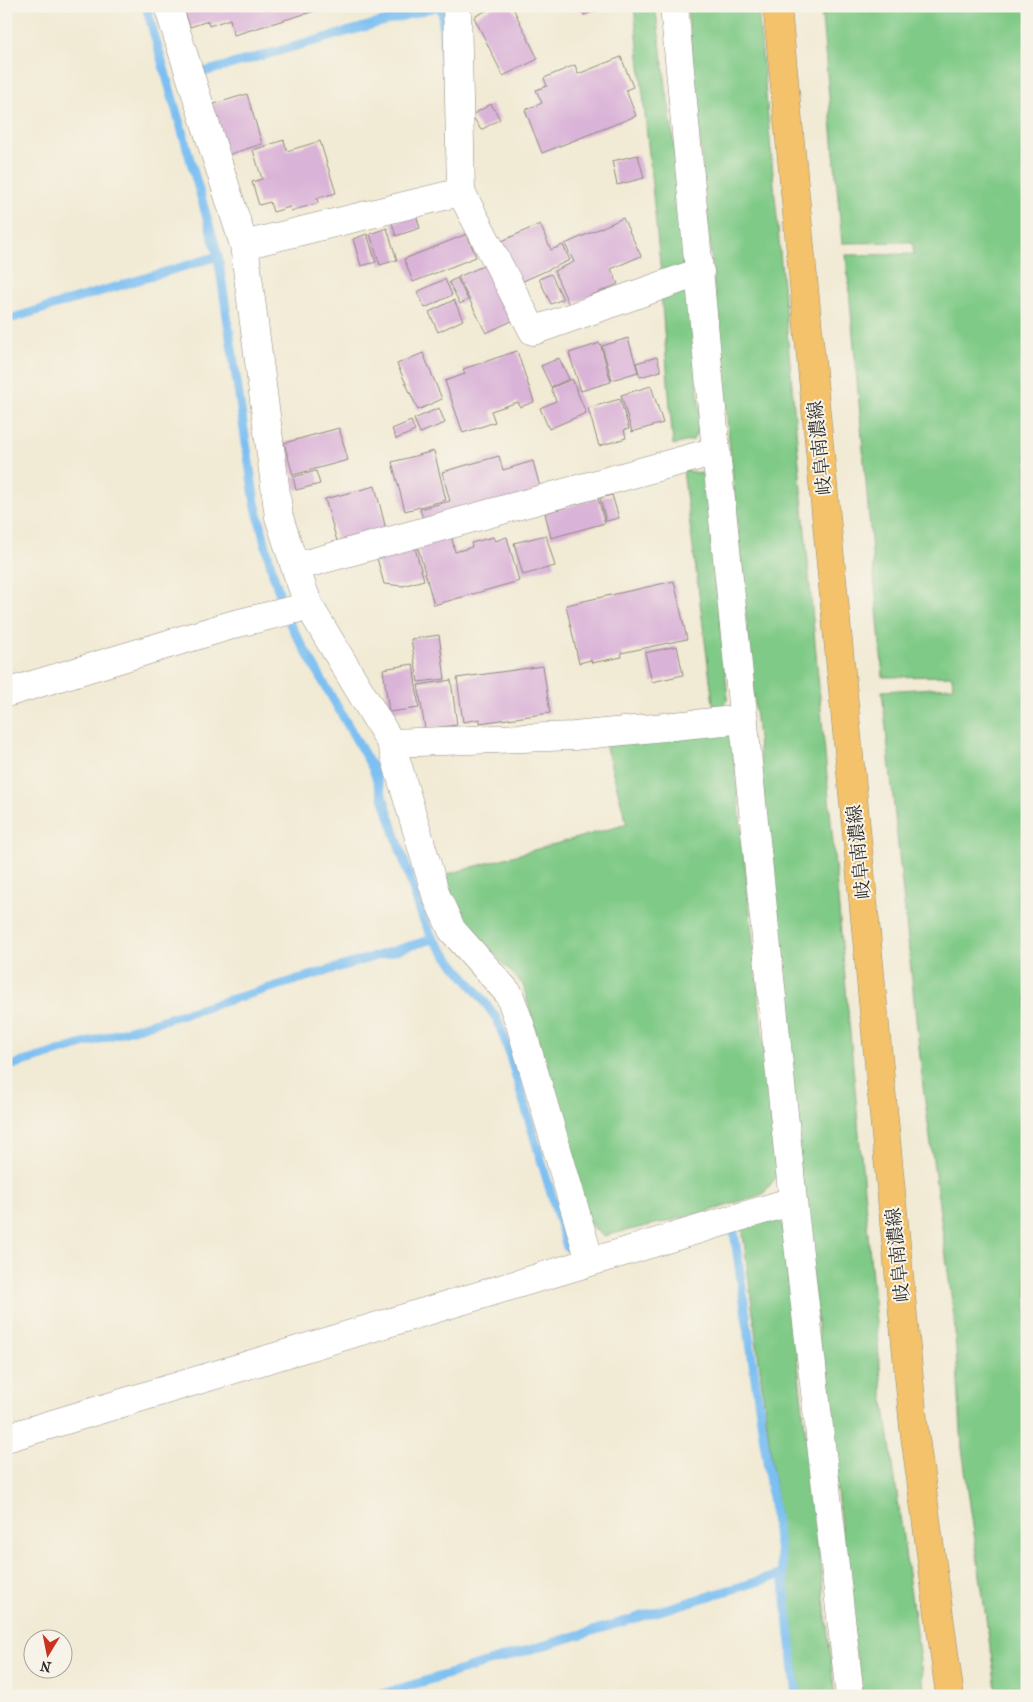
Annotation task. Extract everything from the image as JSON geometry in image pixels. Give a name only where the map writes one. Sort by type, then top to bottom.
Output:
[{"type":"main road","name":"岐阜南濃線","points":[[777,6],[914,1429],[950,1696]]},
{"type":"street","points":[[168,6],[244,245],[279,517],[294,567],[309,606],[391,744],[436,895],[452,930],[509,994],[520,1024],[590,1262]]},
{"type":"street","points":[[457,6],[461,192],[533,331],[700,272]]},
{"type":"street","points":[[674,6],[716,451],[793,1201],[850,1696]]},
{"type":"street","points":[[244,245],[461,192]]},
{"type":"street","points":[[294,567],[716,451]]},
{"type":"street","points":[[6,693],[235,624],[309,606]]},
{"type":"street","points":[[391,744],[574,736],[744,718]]},
{"type":"street","points":[[6,1438],[793,1201]]},
{"type":"green space","points":[[634,6],[655,6],[689,253],[684,267],[661,274]]},
{"type":"green space","points":[[687,6],[758,6],[881,1379],[925,1696],[861,1696],[803,1203]]},
{"type":"green space","points":[[821,6],[1027,6],[1027,1696],[997,1696],[962,1448],[954,1316],[923,1086],[882,691],[953,687],[952,676],[883,677],[846,255],[914,254],[912,242],[842,243]]},
{"type":"green space","points":[[677,287],[690,294],[701,425],[693,440],[673,445],[661,292]]},
{"type":"green space","points":[[683,470],[705,474],[728,699],[721,708],[714,711]]},
{"type":"green space","points":[[720,730],[732,737],[777,1176],[763,1194],[707,1212],[603,1236],[589,1224],[523,985],[456,913],[441,876],[627,824],[605,744]]},
{"type":"green space","points":[[774,1216],[782,1223],[835,1696],[801,1696],[742,1226]]},
{"type":"building","points":[[183,6],[328,7],[234,35],[230,19],[209,26],[208,21],[190,27]]},
{"type":"building","points":[[495,6],[512,6],[538,59],[503,76],[474,17]]},
{"type":"building","points":[[580,6],[606,6],[584,15]]},
{"type":"building","points":[[621,57],[633,87],[626,90],[636,116],[542,153],[525,110],[542,103],[536,90],[547,86],[544,78],[575,65],[578,74]]},
{"type":"building","points":[[247,94],[262,144],[227,155],[211,105]]},
{"type":"building","points":[[491,104],[500,119],[481,130],[472,115]]},
{"type":"building","points":[[284,140],[287,151],[320,141],[336,193],[317,198],[318,203],[291,211],[290,207],[273,212],[270,202],[259,205],[252,182],[262,179],[253,150]]},
{"type":"building","points":[[638,155],[644,178],[617,185],[612,161]]},
{"type":"building","points":[[416,215],[420,228],[396,236],[392,223]]},
{"type":"building","points":[[623,218],[641,256],[611,269],[618,284],[569,305],[554,271],[574,262],[565,244]]},
{"type":"building","points":[[540,224],[551,250],[563,245],[570,260],[521,282],[502,241]]},
{"type":"building","points":[[387,228],[397,260],[380,265],[370,234]]},
{"type":"building","points":[[367,234],[376,262],[361,266],[353,239]]},
{"type":"building","points":[[467,234],[476,257],[413,282],[404,259]]},
{"type":"building","points":[[490,263],[516,319],[486,333],[458,277]]},
{"type":"building","points":[[551,274],[563,299],[551,304],[539,279]]},
{"type":"building","points":[[457,278],[468,300],[460,304],[449,282]]},
{"type":"building","points":[[445,279],[452,295],[425,308],[417,292]]},
{"type":"building","points":[[454,300],[463,320],[438,332],[429,312]]},
{"type":"building","points":[[628,338],[638,372],[612,380],[602,346]]},
{"type":"building","points":[[600,343],[611,382],[581,391],[569,353]]},
{"type":"building","points":[[517,351],[534,402],[520,407],[518,402],[491,411],[495,422],[463,433],[445,381],[465,374],[463,369]]},
{"type":"building","points":[[423,353],[442,399],[418,410],[397,364]]},
{"type":"building","points":[[657,357],[661,371],[640,377],[636,363]]},
{"type":"building","points":[[559,358],[569,379],[551,387],[541,366]]},
{"type":"building","points":[[572,379],[586,413],[549,429],[540,408],[556,401],[551,388]]},
{"type":"building","points":[[651,386],[663,423],[632,432],[621,395]]},
{"type":"building","points":[[620,399],[629,429],[624,430],[626,438],[599,446],[588,408]]},
{"type":"building","points":[[439,408],[445,423],[420,433],[414,419]]},
{"type":"building","points":[[411,421],[415,431],[396,439],[392,429]]},
{"type":"building","points":[[339,428],[348,460],[293,475],[284,443]]},
{"type":"building","points":[[434,451],[446,500],[405,511],[392,462]]},
{"type":"building","points":[[499,456],[503,470],[533,461],[541,491],[425,526],[420,509],[450,501],[442,472]]},
{"type":"building","points":[[316,471],[320,484],[296,490],[293,477]]},
{"type":"building","points":[[375,486],[386,529],[337,541],[325,499]]},
{"type":"building","points":[[612,495],[619,518],[606,521],[600,498]]},
{"type":"building","points":[[598,498],[605,523],[551,538],[545,513]]},
{"type":"building","points":[[450,531],[455,552],[472,547],[471,543],[493,537],[495,541],[507,537],[519,581],[434,605],[416,541]]},
{"type":"building","points":[[546,535],[555,566],[523,575],[514,543]]},
{"type":"building","points":[[415,548],[424,580],[403,586],[384,584],[377,558]]},
{"type":"building","points":[[674,581],[687,639],[621,653],[622,657],[592,663],[591,660],[579,663],[566,605]]},
{"type":"building","points":[[439,635],[445,679],[418,682],[411,639]]},
{"type":"building","points":[[677,646],[683,675],[652,682],[645,653]]},
{"type":"building","points":[[413,664],[419,708],[389,712],[383,669]]},
{"type":"building","points":[[543,666],[550,713],[480,723],[480,719],[463,722],[457,678]]},
{"type":"building","points":[[451,680],[457,725],[425,729],[418,685]]},
{"type":"waterway","points":[[146,6],[218,256],[255,503],[279,592]]},
{"type":"waterway","points":[[204,72],[439,6]]},
{"type":"waterway","points":[[442,6],[445,68]]},
{"type":"waterway","points":[[6,320],[218,256]]},
{"type":"waterway","points":[[290,624],[373,769],[423,919],[433,939],[497,1019],[506,1043],[567,1247]]},
{"type":"waterway","points":[[6,1067],[433,939]]},
{"type":"waterway","points":[[734,1231],[783,1574],[797,1696]]},
{"type":"waterway","points":[[375,1696],[783,1574]]}]
